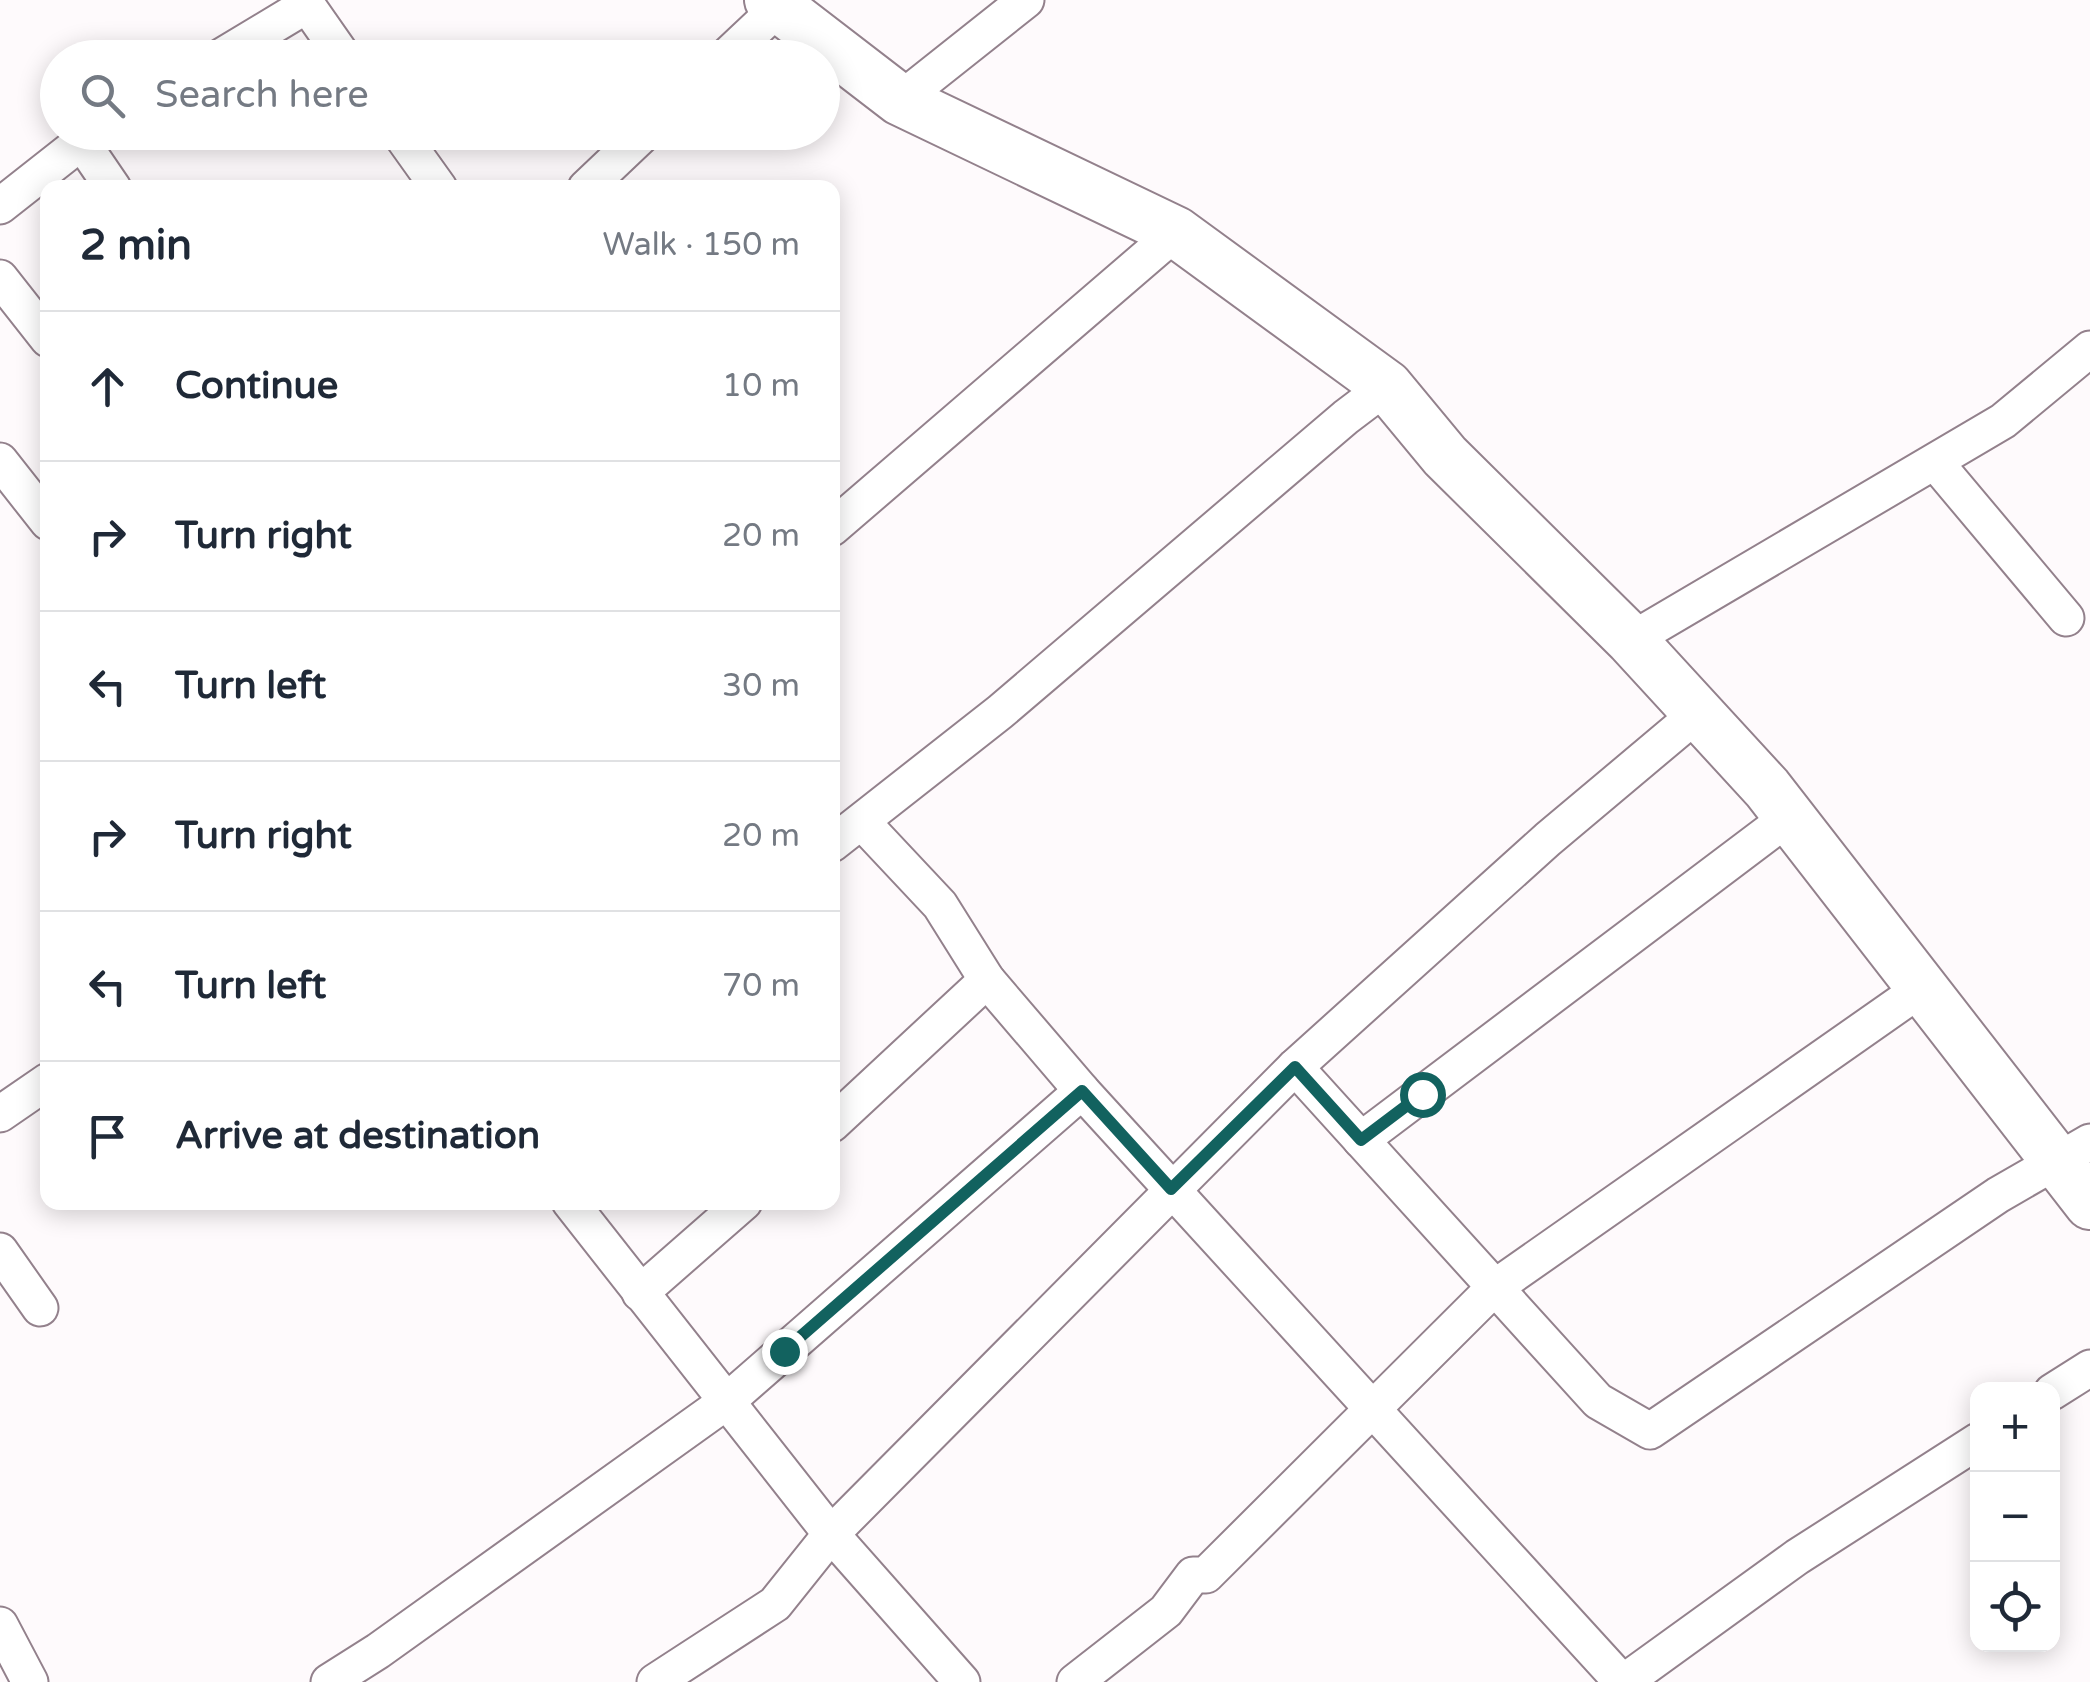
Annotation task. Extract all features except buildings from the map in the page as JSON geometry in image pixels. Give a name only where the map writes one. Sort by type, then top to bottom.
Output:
[{"type":"street","points":[[900,100],[1026,0]]},
{"type":"street","points":[[741,40],[774,4],[821,40]]},
{"type":"street","points":[[250,40],[306,6],[331,40]]},
{"type":"street","points":[[840,54],[900,100],[1176,232],[1387,386],[1445,456],[1631,640],[1789,817],[1922,988],[2073,1151],[2090,1204]]},
{"type":"street","points":[[0,206],[70,150]]},
{"type":"street","points":[[94,150],[109,180]]},
{"type":"street","points":[[412,150],[433,180]]},
{"type":"street","points":[[594,180],[626,150]]},
{"type":"street","points":[[840,521],[1176,232]]},
{"type":"street","points":[[0,278],[40,329]]},
{"type":"street","points":[[1631,640],[2003,422],[2090,349]]},
{"type":"street","points":[[840,839],[1000,712],[1387,386]]},
{"type":"street","points":[[0,461],[40,512]]},
{"type":"street","points":[[1935,462],[2066,618]]},
{"type":"street","points":[[655,1682],[775,1604],[832,1534],[1295,1067],[1548,839],[1698,713]]},
{"type":"street","points":[[1361,1140],[1789,817]]},
{"type":"street","points":[[863,823],[940,904],[987,980],[1082,1091],[1623,1682],[1797,1557],[1970,1445]]},
{"type":"street","points":[[840,1117],[987,980]]},
{"type":"street","points":[[1075,1682],[1166,1612],[1193,1575],[1206,1574],[1494,1288],[1922,988]]},
{"type":"street","points":[[1295,1067],[1598,1400],[1650,1431],[1998,1195],[2073,1151]]},
{"type":"street","points":[[0,1114],[40,1086]]},
{"type":"street","points":[[329,1682],[394,1640],[726,1402],[1082,1091]]},
{"type":"street","points":[[576,1210],[832,1534],[962,1682]]},
{"type":"street","points":[[640,1293],[735,1210]]},
{"type":"street","points":[[0,1252],[40,1308]]},
{"type":"street","points":[[2060,1387],[2090,1368]]},
{"type":"street","points":[[0,1625],[30,1682]]},
{"type":"route","points":[[784,1351],[1082,1091],[1171,1189],[1295,1067],[1361,1140],[1422,1094]]}]
